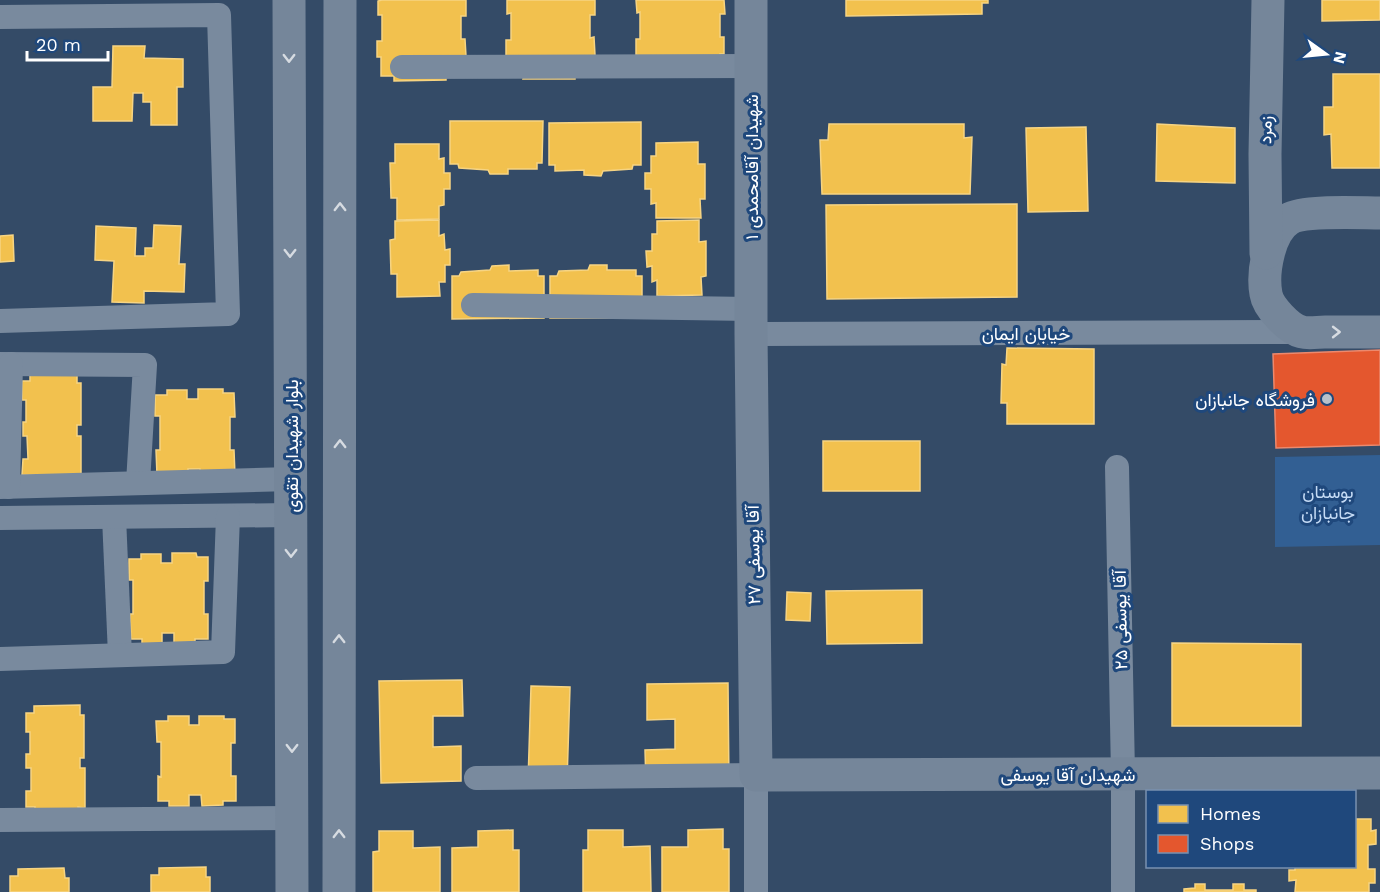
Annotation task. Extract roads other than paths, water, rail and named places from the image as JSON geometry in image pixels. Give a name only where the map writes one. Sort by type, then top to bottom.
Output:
[{"type":"street","name":"بلوار شهیدان تقوی","points":[[289,0],[292,892]]},
{"type":"street","points":[[339,892],[340,0]]},
{"type":"street","name":"شهیدان آقامحمدی ۱","points":[[751,0],[751,322]]},
{"type":"street","name":"زمرد","points":[[1266,296],[1265,154],[1268,0]]},
{"type":"street","points":[[0,17],[219,15],[228,314],[0,321]]},
{"type":"street","points":[[402,67],[751,66]]},
{"type":"street","points":[[1265,154],[1272,181],[1281,197],[1292,209],[1304,214]]},
{"type":"street","points":[[1266,261],[1272,243],[1284,223],[1291,218],[1304,214],[1380,213]]},
{"type":"street","points":[[1266,296],[1274,310],[1288,324],[1301,332],[1380,332]]},
{"type":"street","points":[[1251,332],[1260,327],[1264,320],[1266,296]]},
{"type":"street","name":"خیابان ایمان","points":[[473,305],[751,322],[1301,332]]},
{"type":"street","name":"آقا یوسفی ۲۷","points":[[751,322],[756,775]]},
{"type":"street","points":[[138,483],[145,365],[6,364],[4,487],[291,479]]},
{"type":"street","name":"آقا یوسفی ۲۵","points":[[1117,467],[1123,892]]},
{"type":"street","points":[[0,518],[291,515]]},
{"type":"street","points":[[0,659],[223,652],[228,516]]},
{"type":"street","points":[[114,517],[120,655]]},
{"type":"street","name":"شهیدان آقا یوسفی","points":[[756,775],[1380,773]]},
{"type":"street","points":[[477,778],[756,775],[756,892]]},
{"type":"street","points":[[0,820],[292,818]]},
{"type":"place","name":"فروشگاه جانبازان","points":[[1327,399]]},
{"type":"park label","name":"بوستان جانبازان","points":[[1328,501]]}]
